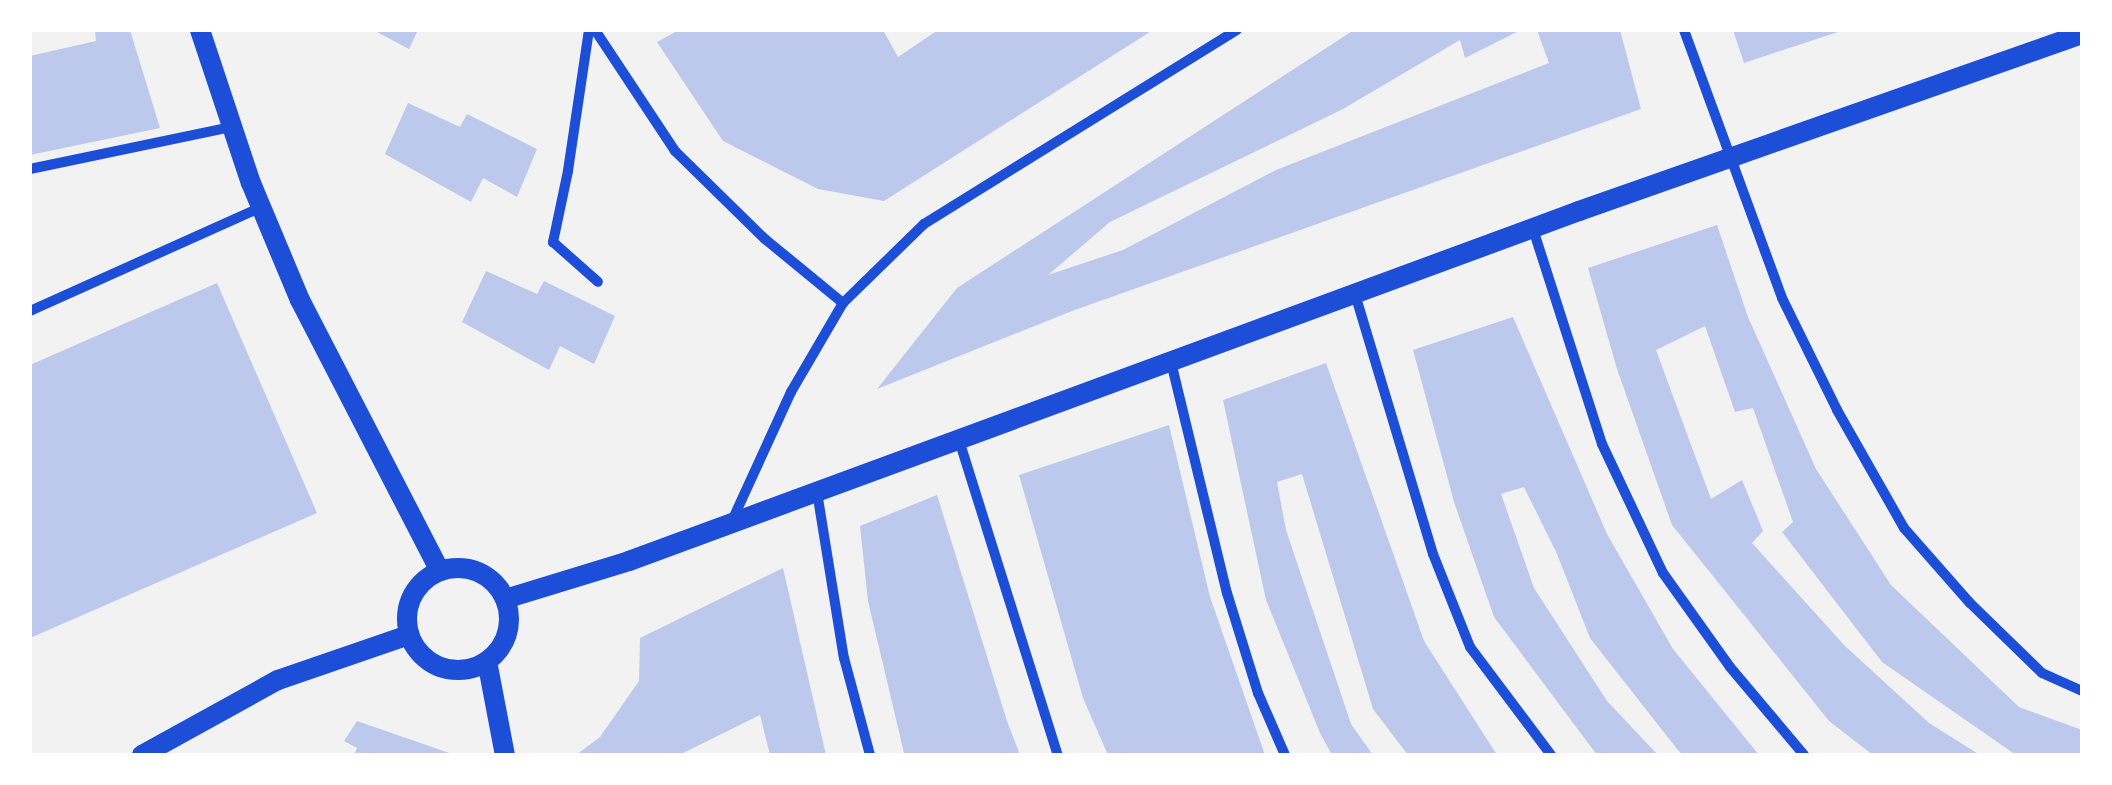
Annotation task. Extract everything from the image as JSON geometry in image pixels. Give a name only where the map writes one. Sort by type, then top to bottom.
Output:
[{"type":"main road","points":[[200,30],[231,126],[300,300],[440,571]]},
{"type":"main road","points":[[505,599],[731,524],[1533,228],[2082,34]]},
{"type":"main road","points":[[470,569],[485,575],[505,599],[509,626],[505,639],[487,661],[457,670],[442,668],[428,660],[410,635],[409,605],[416,590],[440,571],[470,569]]},
{"type":"main road","points":[[142,755],[278,680],[410,635]]},
{"type":"main road","points":[[487,661],[505,755]]},
{"type":"street","points":[[592,30],[552,242],[598,282]]},
{"type":"street","points":[[592,30],[675,152],[765,239],[843,302]]},
{"type":"street","points":[[731,524],[791,392],[843,302],[924,224],[1237,30]]},
{"type":"street","points":[[1684,30],[1782,298],[1837,410],[1904,528],[1970,604],[2042,674],[2082,692]]},
{"type":"street","points":[[30,169],[231,126]]},
{"type":"street","points":[[30,311],[261,207]]},
{"type":"street","points":[[1533,228],[1602,444],[1662,574],[1730,667],[1804,755]]},
{"type":"street","points":[[1354,293],[1432,554],[1470,648],[1550,755]]},
{"type":"street","points":[[1171,362],[1227,592],[1258,692],[1285,755]]},
{"type":"street","points":[[959,439],[1058,755]]},
{"type":"street","points":[[817,492],[844,658],[870,755]]},
{"type":"building","points":[[95,30],[130,30],[160,128],[30,155],[30,56],[96,41]]},
{"type":"building","points":[[373,30],[418,30],[409,49]]},
{"type":"building","points":[[679,30],[883,30],[898,57],[938,30],[1153,30],[884,201],[818,189],[723,141],[657,42]]},
{"type":"building","points":[[1354,30],[1521,30],[1465,58],[1460,40],[1343,109],[1110,222],[1048,275],[1123,250],[1276,170],[1549,63],[1537,30],[1620,30],[1641,109],[1072,311],[877,389],[957,288]]},
{"type":"building","points":[[1733,30],[1841,30],[1841,31],[1744,63]]},
{"type":"building","points":[[408,103],[460,127],[467,114],[537,149],[517,197],[483,178],[471,202],[385,154]]},
{"type":"building","points":[[1717,225],[1748,317],[1816,469],[1891,585],[2019,707],[2082,730],[2082,755],[2016,755],[1882,662],[1782,532],[1793,522],[1753,408],[1735,412],[1705,326],[1656,350],[1711,499],[1742,480],[1763,531],[1752,543],[1844,645],[1929,723],[1980,755],[1873,755],[1829,721],[1672,525],[1617,369],[1588,268]]},
{"type":"building","points":[[486,271],[537,294],[544,281],[615,316],[594,364],[560,346],[549,370],[462,322]]},
{"type":"building","points":[[217,283],[317,513],[30,638],[30,365]]},
{"type":"building","points":[[1513,317],[1607,534],[1673,649],[1759,755],[1683,755],[1677,749],[1590,638],[1557,554],[1524,487],[1501,494],[1534,588],[1607,701],[1658,755],[1597,755],[1494,617],[1454,502],[1413,350]]},
{"type":"building","points":[[1326,363],[1424,641],[1497,755],[1408,755],[1373,709],[1302,474],[1277,482],[1286,530],[1351,724],[1373,755],[1332,755],[1320,733],[1266,600],[1223,400]]},
{"type":"building","points":[[1169,425],[1210,597],[1265,755],[1108,755],[1083,698],[1019,475]]},
{"type":"building","points":[[937,495],[1020,755],[904,753],[868,601],[860,526]]},
{"type":"building","points":[[783,568],[826,755],[770,755],[760,715],[679,755],[576,755],[600,737],[639,681],[640,638]]},
{"type":"building","points":[[357,721],[452,755],[354,755],[357,748],[344,741]]}]
